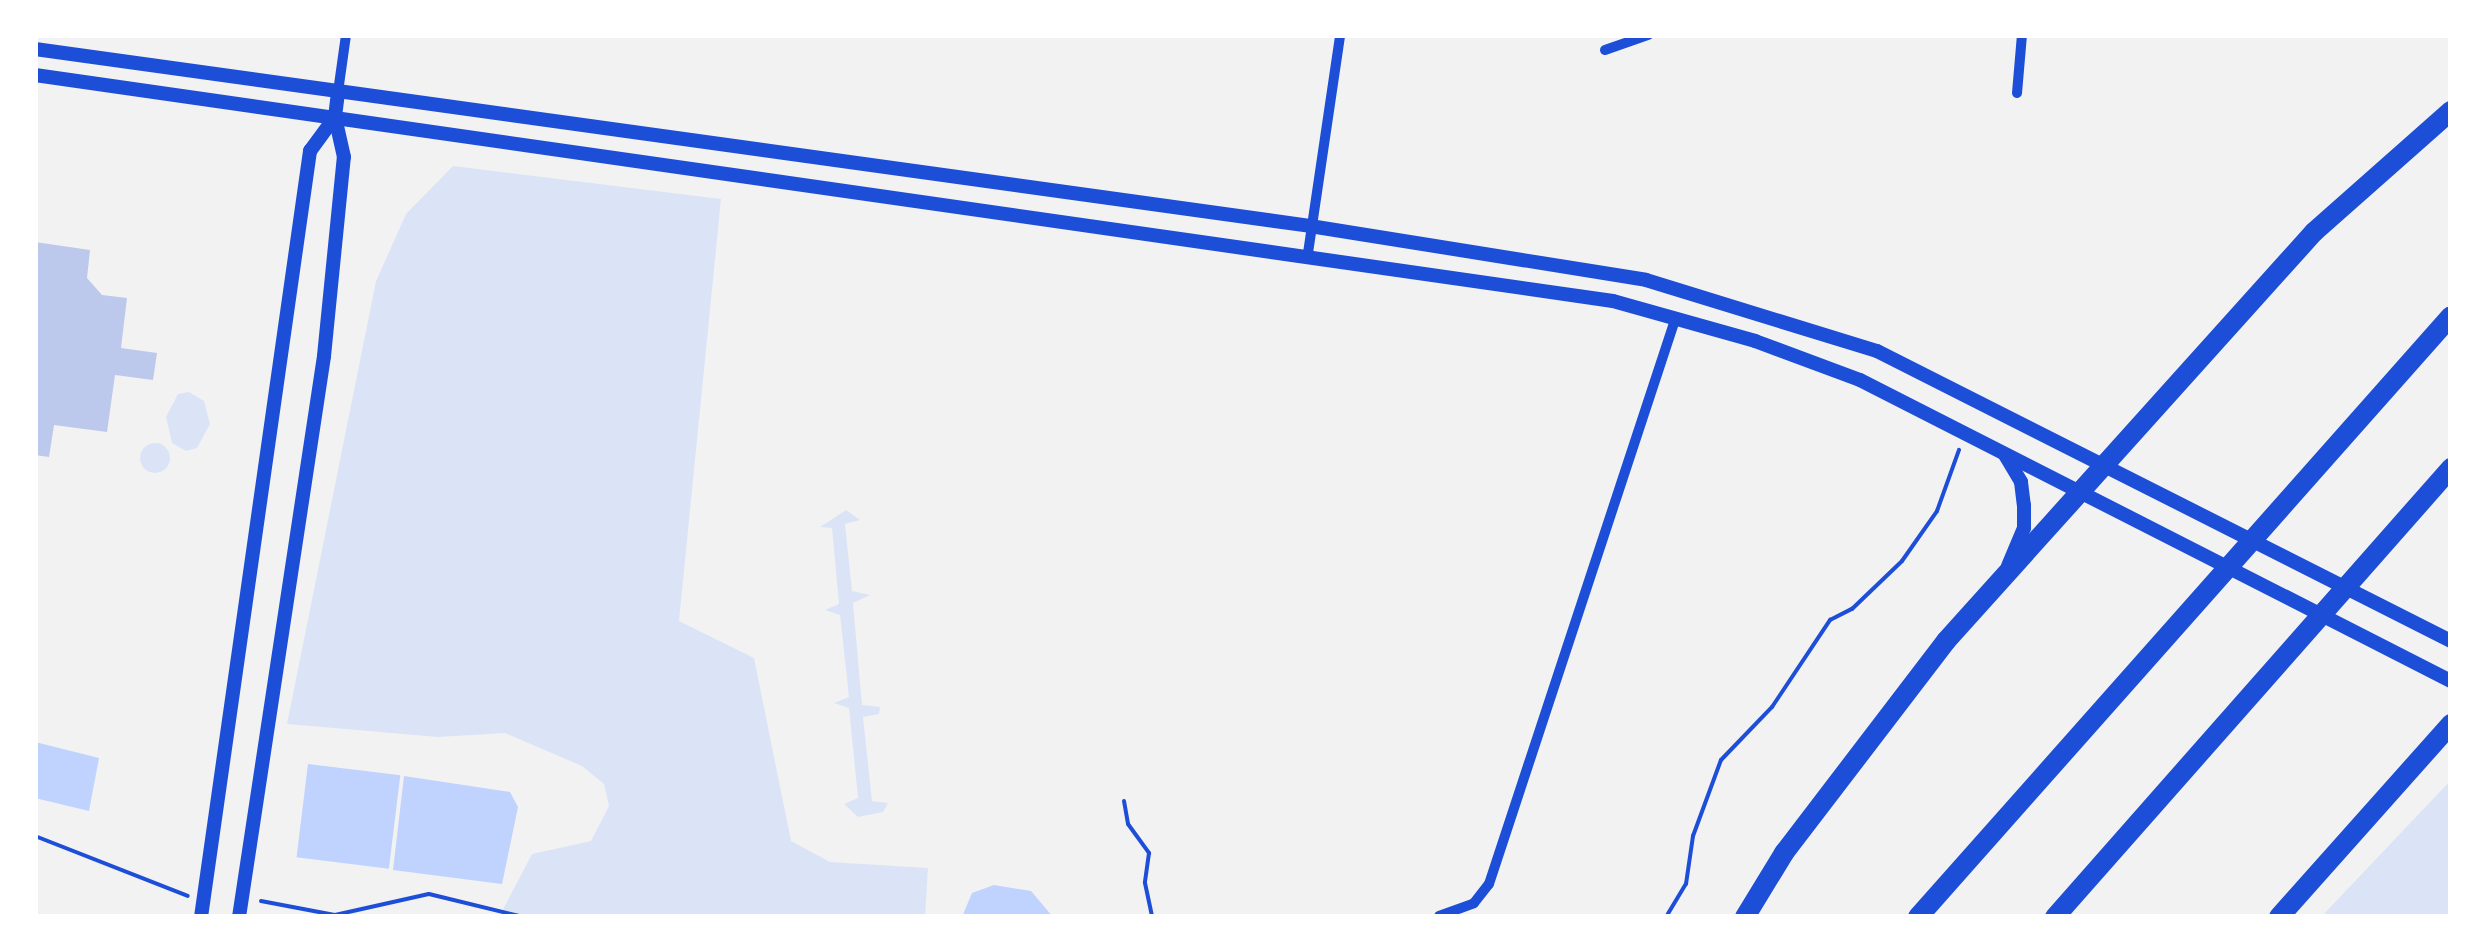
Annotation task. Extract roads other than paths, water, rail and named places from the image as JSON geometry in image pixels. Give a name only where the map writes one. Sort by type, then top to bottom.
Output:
[{"type":"highway","points":[[1745,917],[1877,729],[2002,581],[2108,467],[2314,232],[2451,112]]},
{"type":"highway","points":[[1918,917],[2451,316]]},
{"type":"highway","points":[[2054,917],[2451,468]]},
{"type":"highway","points":[[2279,917],[2451,724]]},
{"type":"street","points":[[239,917],[324,356],[344,157],[335,117],[346,35]]},
{"type":"street","points":[[1308,253],[1340,35]]},
{"type":"street","points":[[1605,50],[1648,35]]},
{"type":"street","points":[[2017,93],[2022,35]]},
{"type":"street","points":[[35,49],[1560,262],[1711,296],[1878,351],[2451,641]]},
{"type":"street","points":[[35,75],[1308,253],[1580,294],[1676,317],[1860,380],[2451,682]]},
{"type":"street","points":[[201,917],[310,151],[335,117]]},
{"type":"street","points":[[1439,916],[1474,903],[1488,884],[1676,317]]},
{"type":"street","points":[[2002,581],[2024,528],[2021,482],[2004,455]]},
{"type":"water","points":[[35,742],[99,758],[89,811],[35,798]]},
{"type":"water","points":[[308,764],[400,775],[389,869],[297,857]]},
{"type":"water","points":[[404,776],[510,792],[518,807],[502,884],[393,870]]},
{"type":"water","points":[[994,885],[1031,891],[1053,917],[962,917],[972,893]]}]
